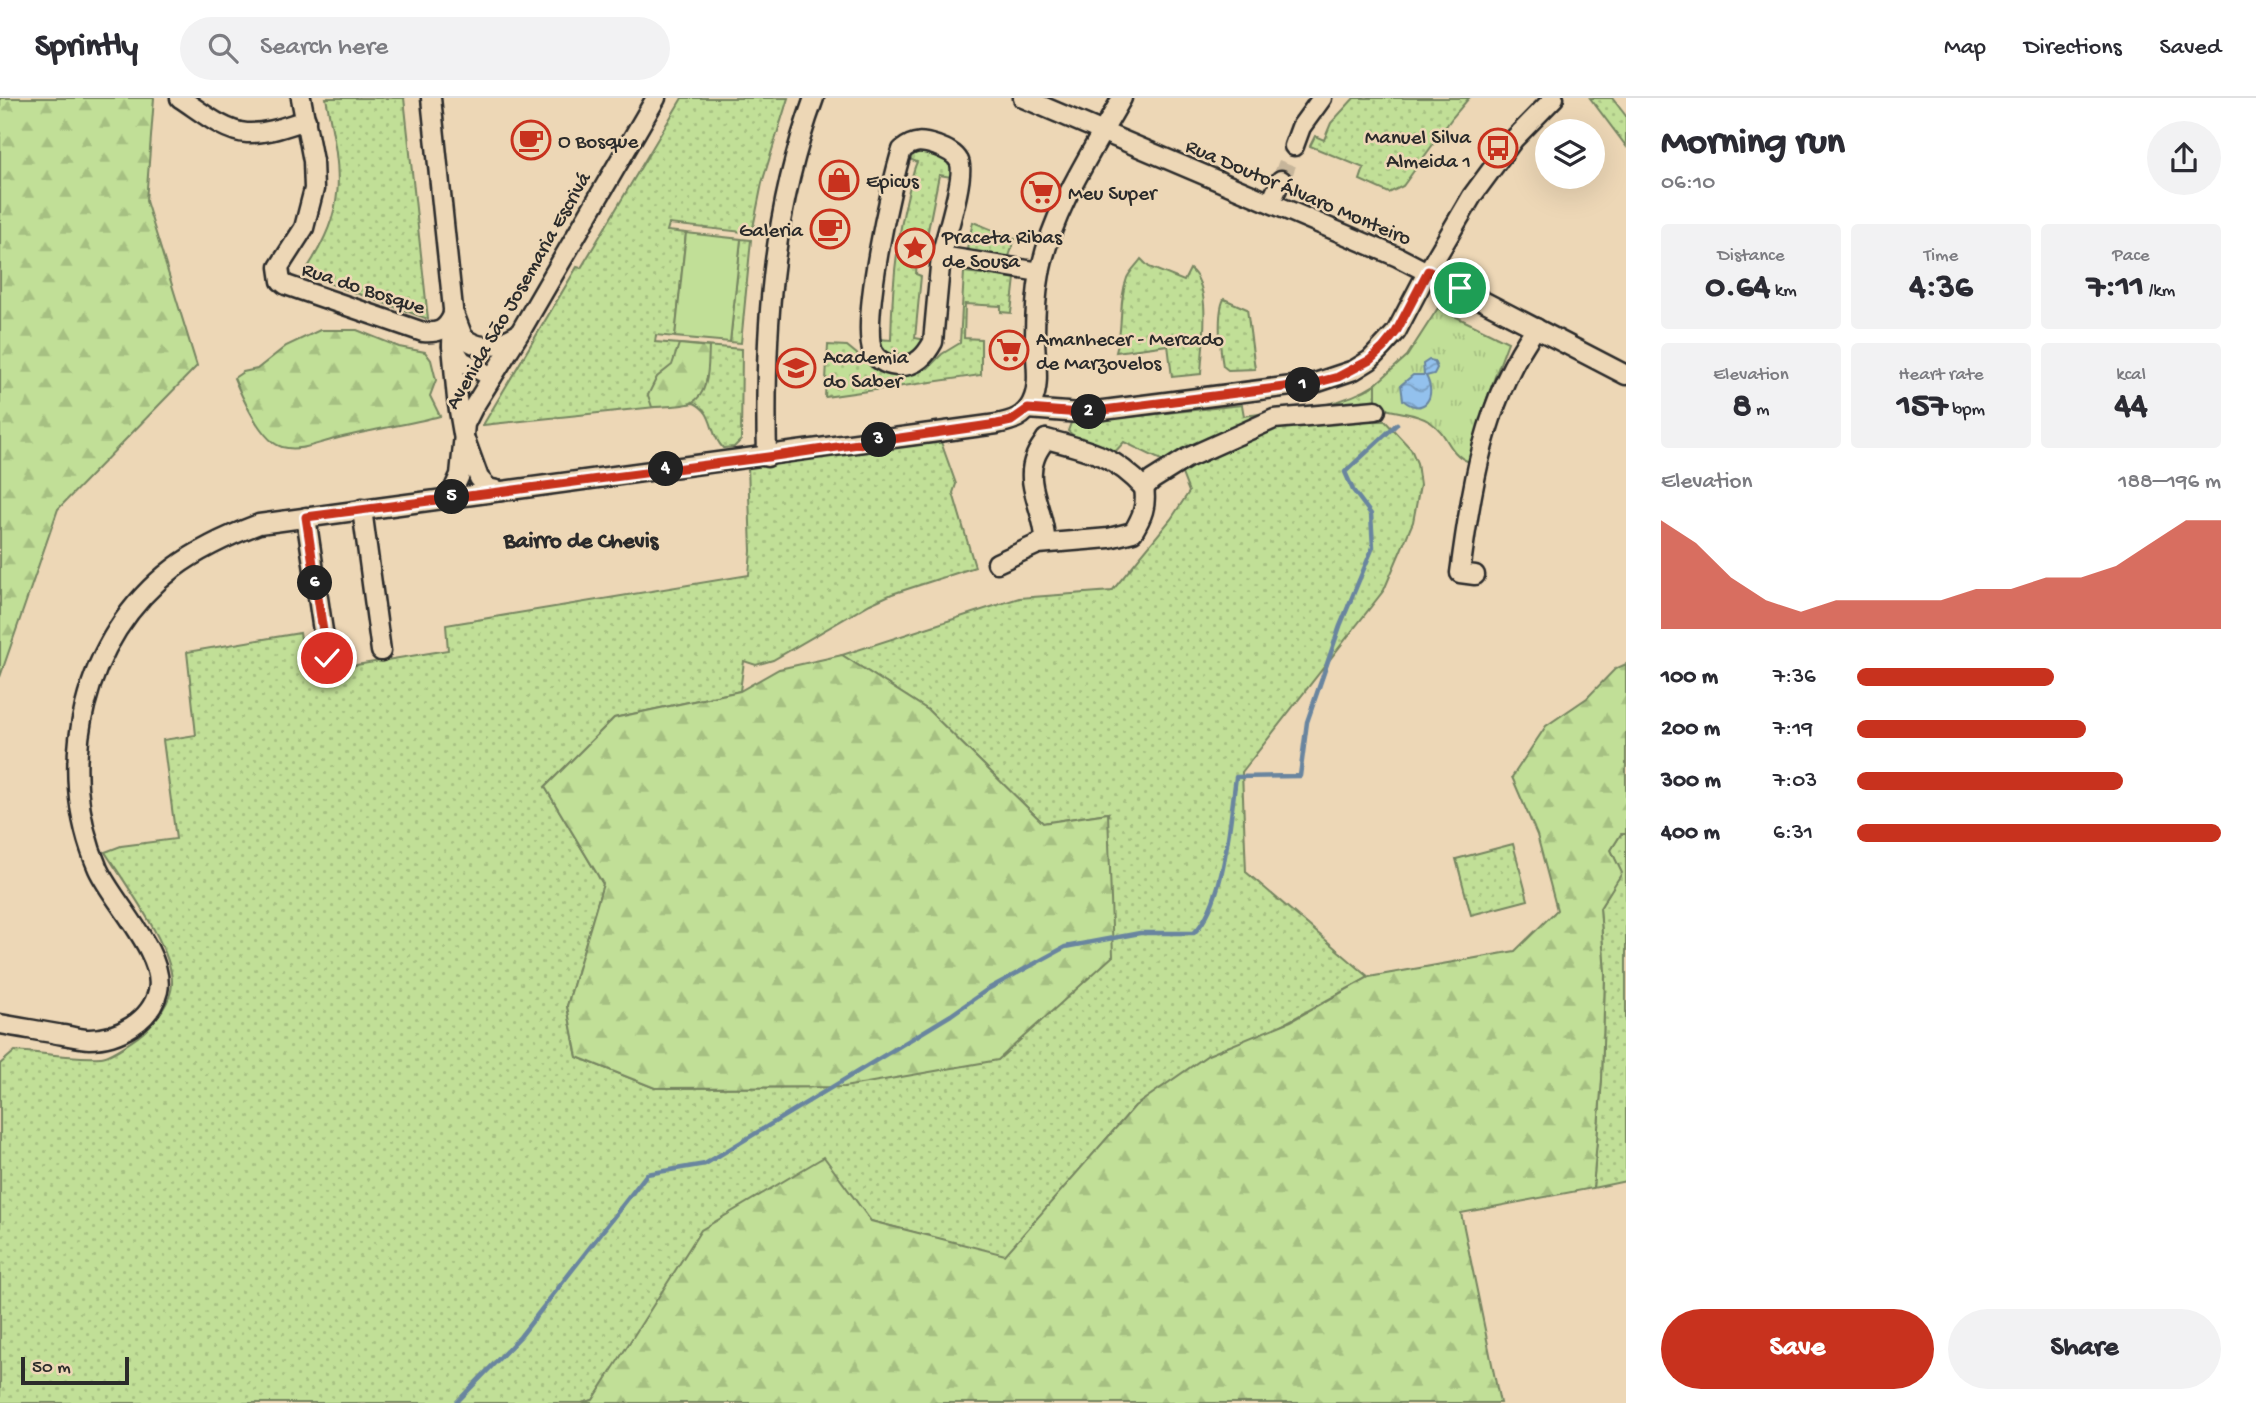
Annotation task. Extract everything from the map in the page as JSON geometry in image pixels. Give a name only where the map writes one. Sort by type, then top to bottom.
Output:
[{"type":"street","points":[[180,98],[223,124],[244,133],[265,132],[306,120]]},
{"type":"street","name":"Rua do Bosque","points":[[301,98],[313,160],[314,189],[304,228],[279,267],[281,281],[321,298],[423,332],[442,331],[447,328],[452,313]]},
{"type":"street","points":[[430,98],[452,313],[457,400],[463,434]]},
{"type":"street","name":"Avenida São Josemaria Escrivá","points":[[450,497],[460,475],[463,434],[469,416],[656,98]]},
{"type":"street","points":[[768,457],[765,373],[777,239],[795,160],[814,98]]},
{"type":"street","name":"Rua Doutor Álvaro Monteiro","points":[[1023,98],[1428,271],[1626,375]]},
{"type":"street","points":[[0,1024],[89,1039],[117,1034],[137,1024],[151,1006],[158,989],[155,964],[145,942],[110,890],[91,851],[79,796],[77,755],[79,727],[86,696],[107,646],[145,594],[174,568],[237,532],[259,524],[768,457],[1011,421],[1028,409],[1036,389],[1035,335],[1040,272],[1054,230],[1070,193],[1122,98]]},
{"type":"street","points":[[1294,146],[1301,127],[1322,98]]},
{"type":"street","points":[[1028,409],[1080,413],[1315,383],[1338,377],[1370,360],[1396,332],[1428,271],[1496,161],[1554,98]]},
{"type":"street","points":[[911,142],[922,142],[941,148],[953,154],[960,162],[960,179],[941,256],[933,342],[927,354],[916,362],[903,366],[881,362],[874,355],[870,331],[879,247],[902,150],[911,142]]},
{"type":"street","points":[[1271,202],[1281,180]]},
{"type":"street","points":[[941,256],[1040,272]]},
{"type":"street","points":[[452,313],[459,331],[469,342],[483,347],[500,345],[519,334]]},
{"type":"street","points":[[1475,575],[1460,573],[1472,492],[1487,431],[1504,382],[1536,328]]},
{"type":"street","points":[[423,332],[439,340],[450,352],[452,346]]},
{"type":"street","points":[[452,346],[462,361],[492,377]]},
{"type":"street","points":[[1028,409],[1046,439],[1098,452],[1118,463],[1144,488],[1146,500],[1144,512],[1133,532],[1109,538],[1038,544]]},
{"type":"street","points":[[1144,488],[1187,458],[1274,419],[1376,410]]},
{"type":"street","name":"Avenida São Josemaria Escrivá","points":[[463,434],[479,478],[488,488],[501,491]]},
{"type":"street","points":[[997,563],[1045,538],[1045,525],[1033,486],[1034,459],[1046,439]]},
{"type":"street","points":[[362,509],[381,651]]},
{"type":"street","points":[[306,517],[327,658]]},
{"type":"green space","points":[[0,98],[154,98],[146,201],[197,366],[58,509],[0,677]]},
{"type":"green space","points":[[326,98],[404,98],[428,319],[306,275],[305,272],[329,227],[338,188],[338,169]]},
{"type":"green space","points":[[682,98],[788,98],[762,183],[752,233],[669,224],[667,231],[686,233],[675,337],[656,335],[655,342],[742,349],[741,440],[734,447],[723,448],[705,412],[694,403],[483,425],[577,267],[581,268]]},
{"type":"green space","points":[[1354,98],[1469,98],[1403,186],[1389,193],[1360,180],[1364,168],[1310,146],[1315,136],[1324,140],[1331,123]]},
{"type":"green space","points":[[1590,98],[1612,98],[1626,116],[1626,146]]},
{"type":"green space","points":[[913,151],[937,154],[946,159],[954,169],[951,177],[939,175],[922,261],[917,260],[916,274],[921,276],[915,338],[926,340],[909,356],[897,359],[885,354],[878,347],[879,339],[891,340],[898,248],[917,162],[907,158]]},
{"type":"green space","points":[[973,222],[1015,239],[1006,265],[967,249]]},
{"type":"green space","points":[[686,233],[741,239],[730,342],[675,337]]},
{"type":"green space","points":[[741,239],[751,240],[741,343],[730,342]]},
{"type":"green space","points":[[1141,259],[1149,267],[1184,281],[1190,269],[1197,278],[1204,303],[1201,374],[1172,377],[1168,345],[1116,352],[1124,287],[1128,275]]},
{"type":"green space","points":[[964,272],[1015,278],[1011,313],[1001,312],[1001,306],[965,304],[964,338],[981,339],[981,375],[825,397],[828,345],[847,346],[879,372],[895,375],[928,368],[942,354],[960,343]]},
{"type":"green space","points":[[1224,299],[1247,309],[1255,369],[1228,370],[1223,366],[1220,322]]},
{"type":"green space","points":[[1438,308],[1508,342],[1487,398],[1469,462],[1456,453],[1430,422],[1418,416],[1376,406],[1376,384],[1407,356]]},
{"type":"green space","points":[[320,330],[357,330],[399,347],[425,352],[431,360],[436,380],[430,396],[440,416],[302,448],[282,447],[274,443],[253,417],[234,378],[243,372],[257,369],[286,346]]},
{"type":"green space","points":[[679,344],[709,347],[708,370],[702,393],[691,403],[652,407],[648,395],[657,377],[672,365]]},
{"type":"green space","points":[[1376,384],[1376,406],[1323,411],[1165,462],[1124,442],[1114,453],[1075,437],[1068,431],[1071,423],[1242,405],[1244,416],[1296,410],[1346,399]]},
{"type":"green space","points":[[1325,420],[1385,421],[1411,449],[1417,463],[1420,485],[1413,522],[1384,590],[1242,772],[1246,872],[1369,977],[1135,1106],[1005,1256],[871,1221],[648,1317],[593,1400],[582,1403],[0,1403],[0,1064],[15,1051],[80,1057],[105,1056],[142,1033],[166,1003],[172,984],[165,953],[146,916],[105,852],[121,846],[176,839],[163,740],[196,735],[187,652],[300,633],[307,673],[448,650],[446,625],[749,575],[751,551],[748,466],[941,442],[956,484],[953,493],[975,567],[892,594],[870,604],[773,660],[756,665],[744,661],[740,691],[614,718],[545,787],[603,884],[567,1006],[577,1057],[655,1088],[844,1087],[1108,813],[1043,823],[928,710],[842,655],[1019,598],[1112,591],[1171,519],[1189,492],[1179,466],[1265,426]]},
{"type":"green space","points":[[842,655],[928,710],[1043,823],[1108,813],[1113,956],[998,1060],[844,1087],[655,1088],[577,1057],[567,1006],[603,884],[545,787],[614,718],[740,691],[779,669]]},
{"type":"green space","points":[[1626,664],[1626,834],[1621,834],[1611,850],[1622,873],[1600,908],[1605,974],[1602,1079],[1593,1188],[1461,1213],[1500,1403],[582,1403],[593,1400],[701,1230],[824,1157],[871,1221],[1005,1255],[1135,1106],[1208,1055],[1291,1021],[1369,977],[1515,951],[1557,910],[1537,835],[1512,777],[1546,726],[1587,698],[1615,669]]},
{"type":"green space","points":[[1621,834],[1626,834],[1626,1181],[1593,1188],[1602,1079],[1605,974],[1600,908],[1621,873],[1611,850]]},
{"type":"green space","points":[[1513,844],[1528,900],[1471,915],[1456,859]]},
{"type":"water","points":[[1429,360],[1434,361],[1437,368],[1434,374],[1426,376],[1429,397],[1422,405],[1410,405],[1403,400],[1401,385],[1413,375],[1424,375],[1423,364]]},
{"type":"waterway","points":[[456,1403],[520,1337],[647,1174],[705,1164],[951,1015],[988,989],[1065,947],[1140,933],[1194,933],[1213,902],[1219,882],[1236,777],[1300,776],[1307,722],[1340,626],[1373,547],[1371,514],[1353,490],[1345,472],[1397,424]]},
{"type":"tunnel","points":[[1281,180],[1294,146]]},
{"type":"place","name":"O Bosque","points":[[531,140]]},
{"type":"place","name":"Manuel Silva Almeida 1","points":[[1498,148]]},
{"type":"place","name":"Epicus","points":[[839,180]]},
{"type":"place","name":"Meu Super","points":[[1041,192]]},
{"type":"place","name":"Galeria","points":[[830,229]]},
{"type":"place","name":"Praceta Ribas de Sousa","points":[[915,248]]},
{"type":"place","name":"Amanhecer - Mercado de Marzovelos","points":[[1009,350]]},
{"type":"place","name":"Academia do Saber","points":[[796,368]]},
{"type":"district","name":"Bairro de Chevis","points":[[581,539]]},
{"type":"route","points":[[327,658],[306,517],[768,457],[997,424],[1011,421],[1028,409],[1080,413],[1315,383],[1354,370],[1383,348],[1396,332],[1428,271],[1460,288]]}]
